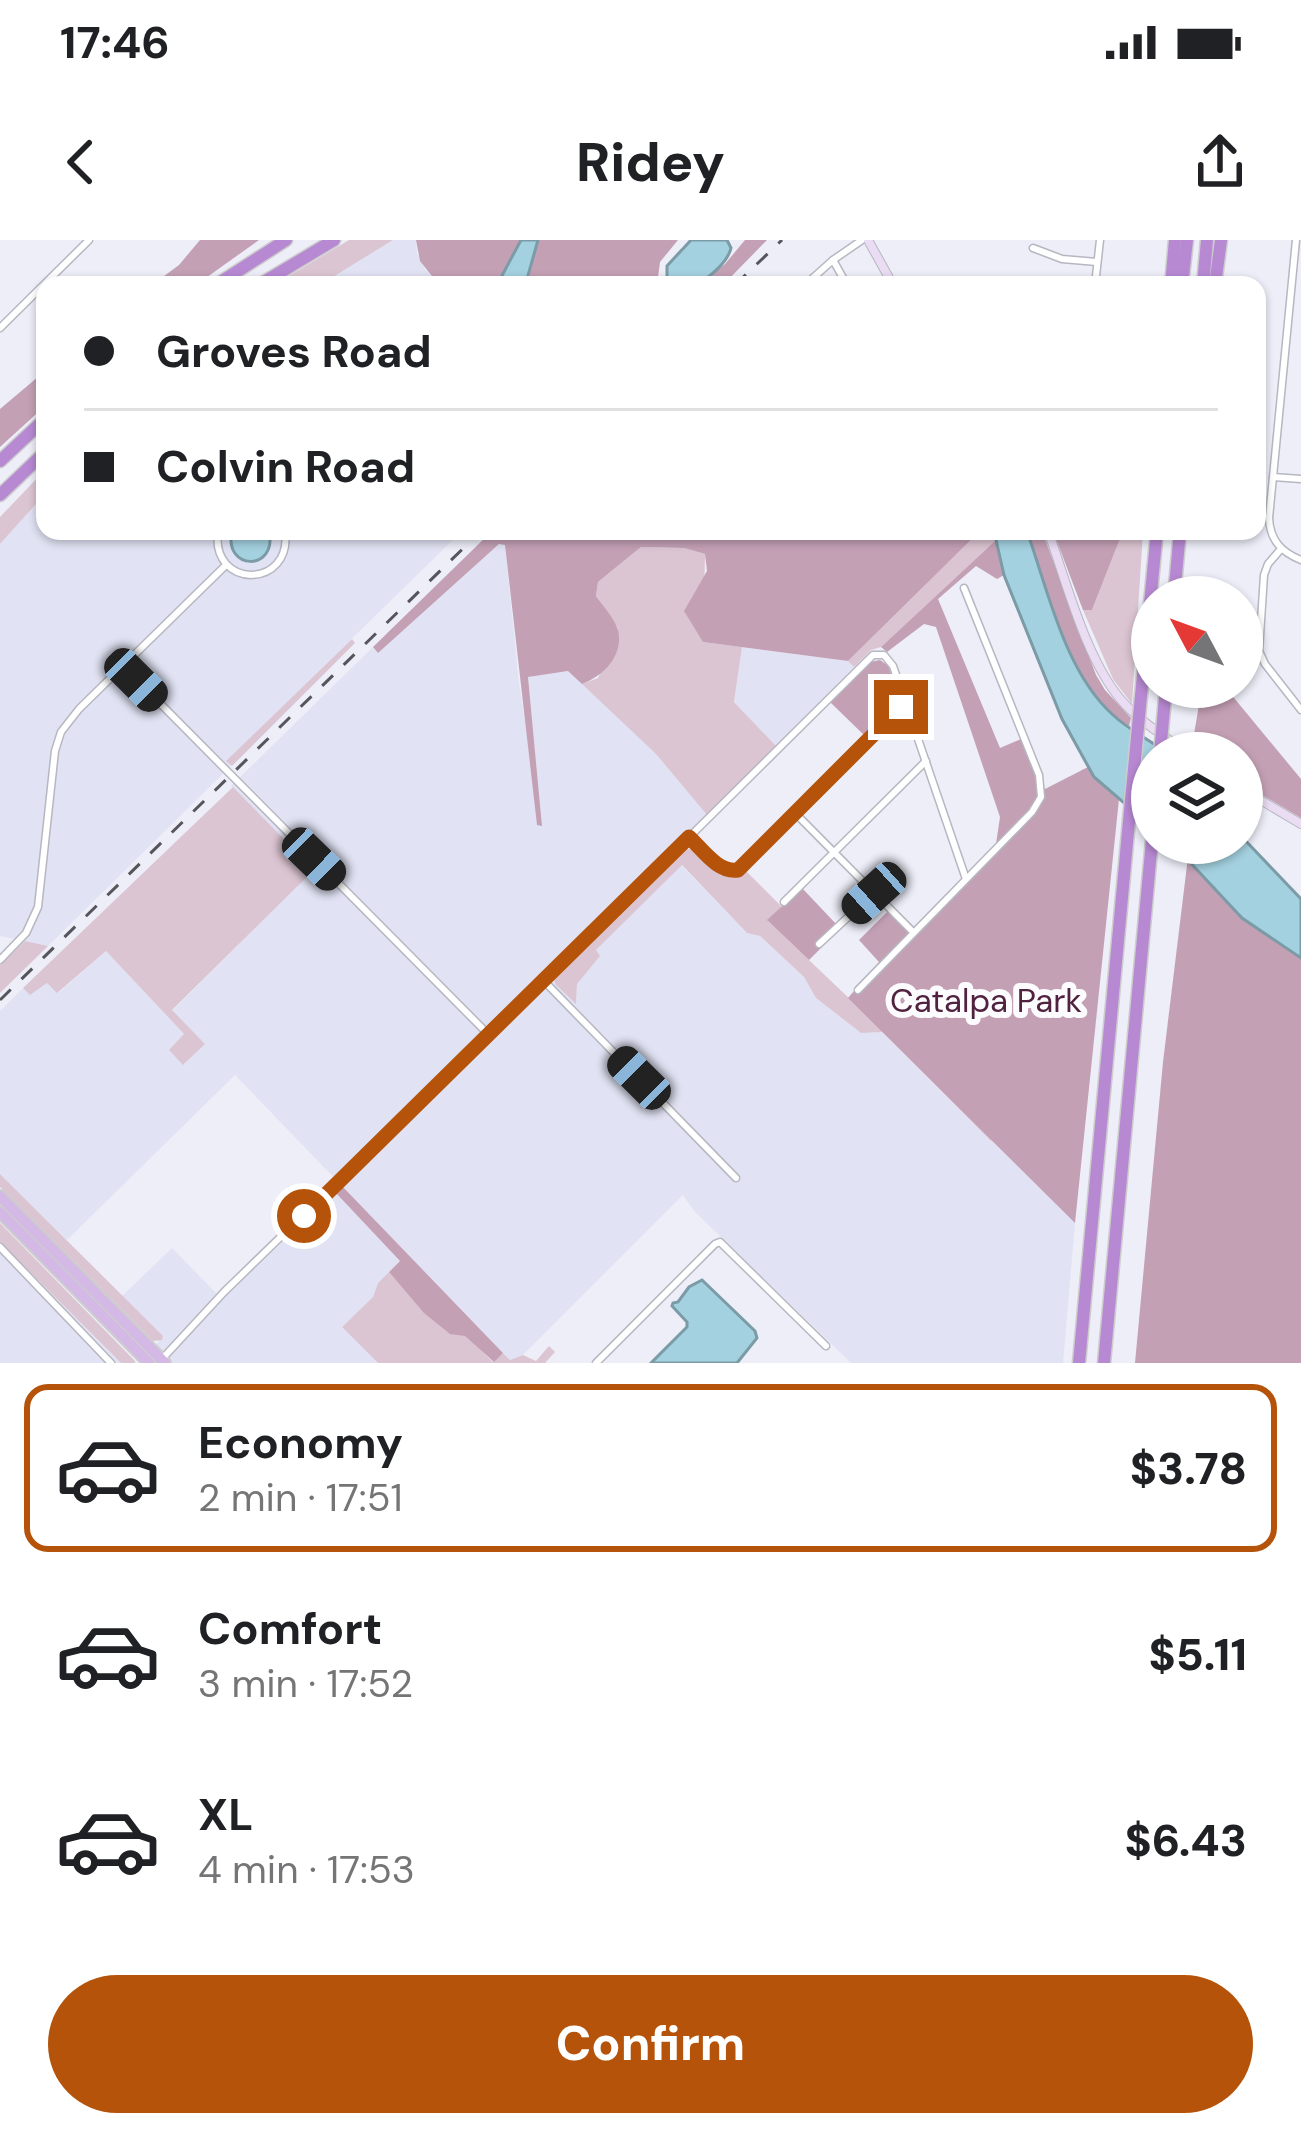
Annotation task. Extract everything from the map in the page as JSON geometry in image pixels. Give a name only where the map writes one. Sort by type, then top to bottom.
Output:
[{"type":"highway","points":[[230,276],[286,240]]},
{"type":"highway","points":[[274,276],[334,240]]},
{"type":"highway","points":[[1172,276],[1174,240]]},
{"type":"highway","points":[[1183,276],[1187,240]]},
{"type":"highway","points":[[1204,276],[1207,240]]},
{"type":"highway","points":[[1216,276],[1221,240]]},
{"type":"highway","points":[[0,461],[36,427]]},
{"type":"highway","points":[[1,494],[36,461]]},
{"type":"highway","points":[[1079,1363],[1156,540]]},
{"type":"highway","points":[[1176,576],[1179,540]]},
{"type":"highway","points":[[1105,1363],[1150,864]]},
{"type":"main road","points":[[0,1196],[158,1362]]},
{"type":"main road","points":[[0,1212],[158,1362]]},
{"type":"street","points":[[53,276],[89,240]]},
{"type":"street","points":[[815,276],[865,240],[887,276]]},
{"type":"street","points":[[1096,276],[1100,240]]},
{"type":"street","points":[[1296,240],[1270,527],[1281,549],[1301,560]]},
{"type":"street","points":[[1033,248],[1062,259],[1097,262]]},
{"type":"street","points":[[833,260],[843,276]]},
{"type":"street","points":[[0,328],[36,292]]},
{"type":"street","points":[[1274,477],[1301,479]]},
{"type":"street","points":[[217,540],[226,565],[248,575],[270,570],[284,553],[285,540]]},
{"type":"street","points":[[1051,540],[1106,679],[1138,716],[1160,732]]},
{"type":"street","points":[[1281,549],[1264,575],[1258,644],[1265,664],[1301,710]]},
{"type":"street","points":[[0,960],[26,933],[38,907],[55,751],[68,719],[226,565]]},
{"type":"street","points":[[859,990],[1032,812],[1041,797],[1039,776],[964,588]]},
{"type":"street","points":[[158,1362],[869,657],[884,655],[893,666],[966,879]]},
{"type":"street","points":[[123,666],[488,1035]]},
{"type":"street","points":[[689,837],[721,868],[738,870],[906,705]]},
{"type":"street","points":[[784,902],[926,761]]},
{"type":"street","points":[[1263,801],[1301,824]]},
{"type":"street","points":[[795,814],[913,932]]},
{"type":"street","points":[[819,944],[874,893]]},
{"type":"street","points":[[544,982],[736,1178]]},
{"type":"street","points":[[596,1363],[720,1243],[826,1346]]},
{"type":"street","points":[[0,1247],[111,1363]]},
{"type":"shaded area","points":[[393,240],[416,240],[417,253],[431,276],[335,276]]},
{"type":"shaded area","points":[[36,504],[36,540],[453,540],[227,761],[231,766],[48,946],[0,936],[0,544]]},
{"type":"shaded area","points":[[499,544],[505,545],[519,683],[542,825],[528,677],[569,671],[656,754],[707,815],[684,848],[556,985],[576,1003],[577,984],[599,956],[595,951],[681,865],[747,933],[760,936],[804,977],[816,998],[861,1033],[882,1032],[1075,1223],[1063,1363],[851,1363],[683,1195],[523,1355],[510,1360],[235,1075],[67,1240],[0,1174],[0,1011],[23,988],[30,994],[47,983],[58,993],[106,951],[185,1035],[169,1050],[184,1065],[204,1044],[172,1011],[314,870],[231,786],[373,647],[378,652]]},
{"type":"shaded area","points":[[742,647],[848,661],[854,667],[776,746],[734,702]]},
{"type":"shaded area","points":[[330,1187],[400,1261],[342,1327],[378,1363],[141,1363],[163,1336],[122,1296],[172,1248],[217,1294]]},
{"type":"shaded area","points":[[0,1242],[121,1363],[0,1363]]},
{"type":"green space","points":[[200,240],[259,240],[209,276],[164,276]]},
{"type":"green space","points":[[349,240],[393,240],[335,276],[289,276]]},
{"type":"green space","points":[[416,240],[521,240],[502,276],[432,276],[420,261]]},
{"type":"green space","points":[[538,240],[678,240],[660,262],[658,276],[528,276]]},
{"type":"green space","points":[[745,240],[767,240],[732,276],[708,276]]},
{"type":"green space","points":[[36,379],[36,414],[0,447],[0,409]]},
{"type":"green space","points":[[36,479],[36,504],[0,544],[0,517]]},
{"type":"green space","points":[[483,540],[971,540],[848,661],[703,642],[684,611],[707,571],[705,554],[684,548],[641,547],[598,582],[596,596],[618,630],[618,648],[610,664],[582,684],[568,671],[528,677],[542,826],[537,825],[505,545],[499,544],[378,653],[373,647]]},
{"type":"green space","points":[[971,540],[996,540],[881,647],[854,667],[848,661]]},
{"type":"green space","name":"Catalpa Park","points":[[996,540],[1004,575],[997,579],[976,566],[938,599],[1000,748],[1021,739],[1045,789],[1088,767],[1119,799],[1075,1223],[848,998],[879,962],[859,940],[888,911],[911,932],[996,844],[1000,817],[936,627],[924,624],[887,652],[881,647]]},
{"type":"green space","points":[[1030,540],[1045,540],[1096,675],[1131,718],[1129,726],[1090,688],[1053,611]]},
{"type":"green space","points":[[1056,540],[1119,540],[1092,610],[1083,610]]},
{"type":"green space","points":[[1119,540],[1142,540],[1140,576],[1131,576],[1131,703],[1113,679],[1083,610],[1092,610]]},
{"type":"green space","points":[[641,547],[684,548],[705,554],[703,642],[742,647],[734,702],[776,746],[707,815],[656,754],[582,684],[598,678],[618,628],[596,596],[598,582]]},
{"type":"green space","points":[[352,639],[355,643],[232,766],[226,761]]},
{"type":"green space","points":[[880,660],[888,666],[896,687],[896,704],[866,737],[830,702],[870,662]]},
{"type":"green space","points":[[1198,708],[1242,708],[1262,732],[1194,732]]},
{"type":"green space","points":[[1263,733],[1301,779],[1301,818],[1263,795]]},
{"type":"green space","name":"Catalpa Park","points":[[1083,769],[1089,783],[991,1141],[883,1032],[861,1033],[816,998],[804,977],[760,936],[747,933],[682,865],[596,950],[600,956],[577,984],[576,1004],[556,985],[557,971],[678,851],[686,849],[698,852],[727,875],[744,869],[782,907],[768,921],[853,1002]]},
{"type":"green space","points":[[233,787],[314,870],[172,1010],[205,1044],[183,1065],[169,1050],[184,1034],[106,951],[57,993],[47,983],[30,995],[23,988]]},
{"type":"green space","points":[[1187,864],[1194,864],[1242,918],[1301,958],[1301,1363],[1135,1363]]},
{"type":"green space","points":[[802,888],[837,925],[809,960],[767,920]]},
{"type":"green space","points":[[25,941],[48,946],[0,993],[0,965]]},
{"type":"green space","points":[[0,1174],[162,1340],[153,1341],[0,1187]]},
{"type":"green space","points":[[342,1186],[503,1353],[494,1362],[465,1336],[450,1334],[424,1313],[389,1272],[400,1261],[335,1192]]},
{"type":"green space","points":[[0,1223],[135,1363],[121,1363],[0,1242]]},
{"type":"green space","points":[[389,1272],[425,1313],[465,1335],[493,1362],[503,1353],[510,1360],[523,1355],[536,1361],[549,1346],[555,1352],[545,1363],[378,1363],[342,1327],[373,1297]]},
{"type":"water","points":[[521,240],[538,240],[528,276],[502,276]]},
{"type":"water","points":[[691,240],[727,240],[731,248],[709,276],[667,276],[667,266]]},
{"type":"water","points":[[231,540],[270,540],[270,544],[266,554],[251,561],[235,554]]},
{"type":"water","points":[[996,540],[1030,540],[1082,677],[1113,715],[1136,732],[1131,732],[1131,809],[1094,777],[1062,719],[1004,575]]},
{"type":"water","points":[[1263,859],[1301,899],[1301,958],[1242,918],[1192,864],[1263,864]]},
{"type":"water","points":[[702,1280],[757,1338],[737,1363],[651,1363],[687,1327],[673,1303]]},
{"type":"railway","points":[[744,276],[782,240]]},
{"type":"railway","points":[[0,1000],[472,540]]},
{"type":"route","points":[[304,1216],[689,837],[721,868],[738,870],[901,707]]}]
